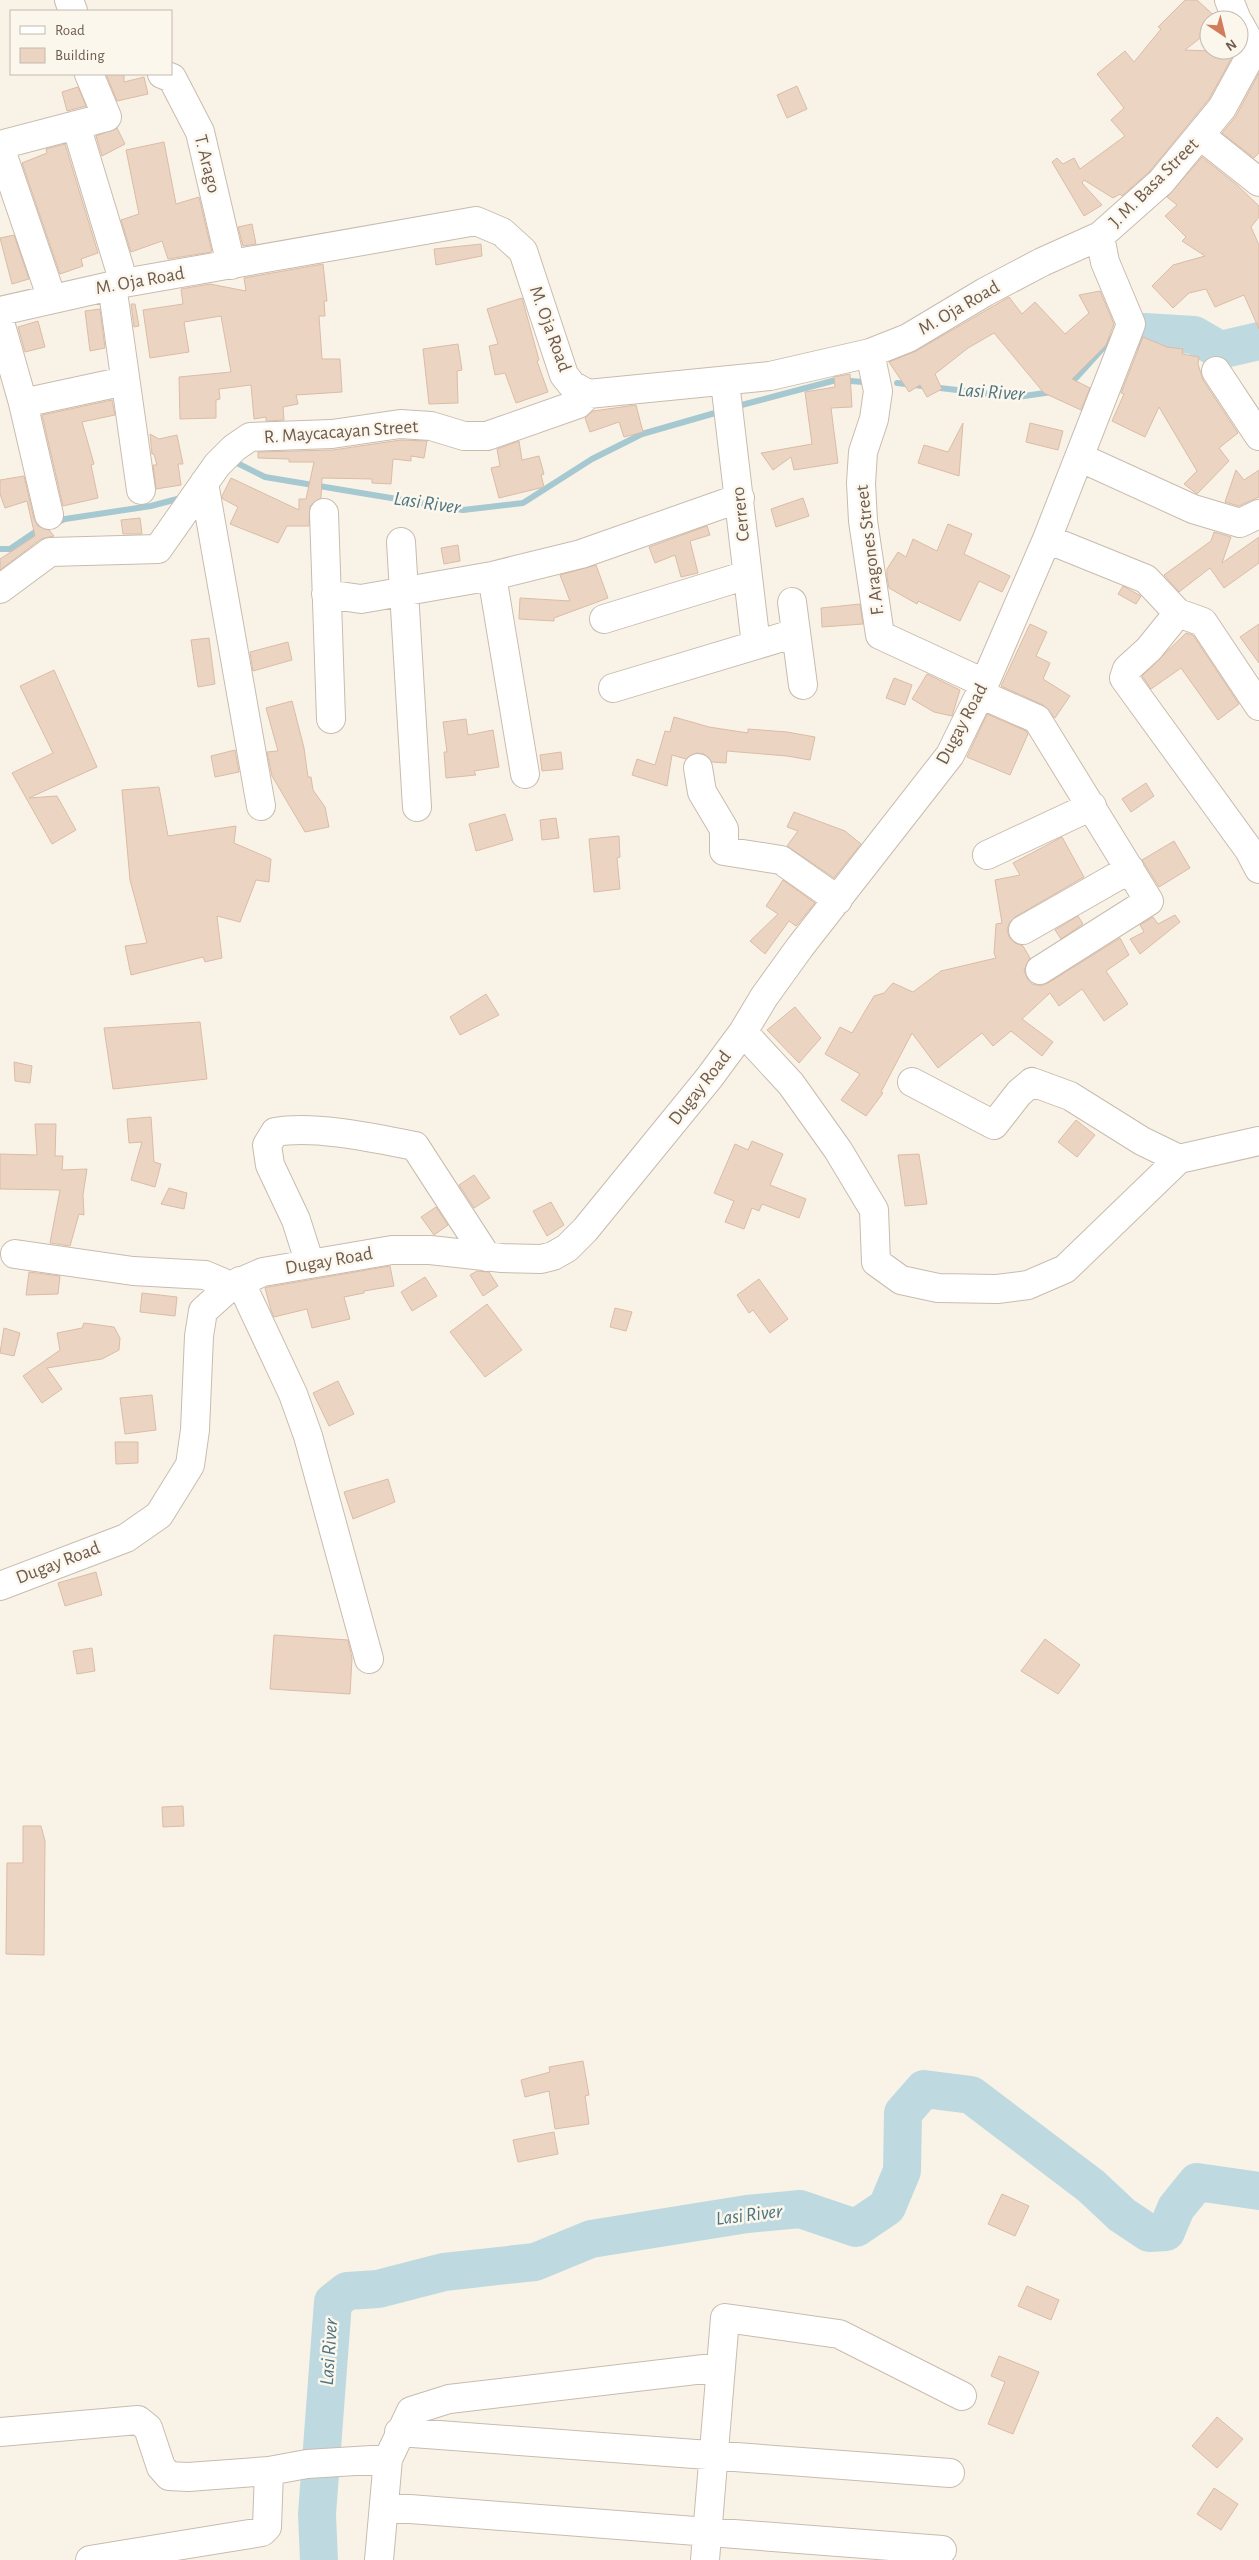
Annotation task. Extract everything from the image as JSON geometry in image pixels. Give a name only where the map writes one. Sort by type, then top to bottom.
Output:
[{"type":"street","name":"J. M. Basa Street","points":[[1249,41],[1251,55],[1249,59]]},
{"type":"street","name":"J. M. Basa Street","points":[[1100,236],[1161,182],[1200,136],[1222,108],[1248,60]]},
{"type":"street","points":[[52,299],[0,146],[107,117],[89,75]]},
{"type":"street","name":"T. Arago","points":[[164,75],[172,78],[200,132],[232,265]]},
{"type":"street","points":[[76,125],[118,284],[125,381],[141,490]]},
{"type":"street","points":[[1200,136],[1259,182]]},
{"type":"street","name":"M. Oja Road","points":[[0,311],[118,284],[476,221],[502,232],[523,251],[564,375],[572,385],[588,394],[725,382],[813,368],[870,353],[908,338],[985,292],[1042,262],[1100,236]]},
{"type":"street","name":"Dugay Road","points":[[0,1586],[126,1538],[159,1515],[190,1465],[195,1430],[199,1336],[203,1311],[235,1284],[263,1272],[392,1250],[430,1250],[487,1257],[541,1258],[553,1256],[567,1248],[585,1230],[743,1032],[764,997],[950,756],[982,688],[1046,539],[1130,328],[1105,262],[1100,236]]},
{"type":"street","points":[[0,322],[23,403],[50,515]]},
{"type":"street","name":"F. Aragones Street","points":[[870,353],[878,391],[874,420],[863,452],[861,482],[863,521],[880,636],[982,688]]},
{"type":"street","points":[[1216,371],[1259,436]]},
{"type":"street","points":[[23,403],[125,381]]},
{"type":"street","name":"Cerrero","points":[[725,382],[756,645]]},
{"type":"street","name":"R. Maycacayan Street","points":[[219,465],[250,438],[322,435],[400,424],[431,426],[464,436],[487,436],[578,404],[588,394]]},
{"type":"street","points":[[1079,457],[1193,509],[1240,523],[1259,514]]},
{"type":"street","points":[[0,589],[50,552],[158,549],[219,465]]},
{"type":"street","points":[[219,465],[261,806]]},
{"type":"street","points":[[326,594],[360,599],[492,576],[582,554],[740,498]]},
{"type":"street","points":[[324,513],[331,719]]},
{"type":"street","points":[[1046,539],[1146,579],[1178,613],[1203,622],[1259,706]]},
{"type":"street","points":[[401,542],[417,807]]},
{"type":"street","points":[[604,620],[747,575]]},
{"type":"street","points":[[492,576],[525,774]]},
{"type":"street","points":[[792,602],[803,685]]},
{"type":"street","points":[[1178,613],[1149,649],[1127,669],[1124,678],[1249,850],[1259,869]]},
{"type":"street","points":[[613,688],[796,633]]},
{"type":"street","points":[[982,688],[1037,719],[1092,806],[1148,901],[1040,970]]},
{"type":"street","points":[[698,768],[702,792],[724,829],[724,851],[781,860],[838,900]]},
{"type":"street","points":[[986,855],[1092,806]]},
{"type":"street","points":[[1023,930],[1130,869]]},
{"type":"street","points":[[743,1032],[790,1084],[838,1150],[874,1210],[876,1262],[901,1280],[938,1288],[997,1289],[1028,1285],[1066,1269],[1178,1159],[1259,1141]]},
{"type":"street","points":[[912,1082],[994,1125],[1019,1093],[1032,1082],[1070,1096],[1142,1141],[1178,1159]]},
{"type":"street","points":[[310,1264],[296,1220],[270,1165],[267,1145],[275,1132],[290,1129],[371,1138],[415,1146],[487,1257]]},
{"type":"street","points":[[15,1254],[133,1270],[205,1275],[235,1284],[293,1394],[308,1436],[369,1659]]},
{"type":"street","points":[[705,2560],[725,2318],[839,2334],[962,2396]]},
{"type":"street","points":[[379,2560],[388,2459],[399,2432],[411,2411],[449,2399],[721,2367]]},
{"type":"street","points":[[0,2432],[138,2420],[148,2428],[161,2467],[169,2476],[188,2477],[269,2471],[320,2464],[388,2459]]},
{"type":"street","points":[[399,2432],[714,2457],[950,2473]]},
{"type":"street","points":[[90,2560],[262,2532],[267,2527],[269,2471]]},
{"type":"street","points":[[384,2507],[942,2550]]},
{"type":"building","points":[[1185,0],[1197,0],[1208,10],[1199,10],[1199,39],[1185,50],[1199,51],[1199,60],[1231,60],[1209,99],[1150,171],[1122,196],[1120,194],[1113,198],[1084,180],[1082,183],[1102,205],[1084,216],[1052,162],[1057,158],[1063,164],[1074,158],[1080,169],[1125,136],[1111,120],[1124,108],[1097,74],[1125,51],[1134,62],[1161,29],[1158,27]]},
{"type":"building","points":[[1259,73],[1259,153],[1254,158],[1222,133],[1236,116]]},
{"type":"building","points":[[106,75],[124,75],[124,82],[144,77],[148,94],[117,101]]},
{"type":"building","points":[[797,86],[807,109],[787,118],[777,95]]},
{"type":"building","points":[[78,87],[86,106],[67,111],[62,92]]},
{"type":"building","points":[[117,128],[125,144],[102,156],[96,136]]},
{"type":"building","points":[[164,142],[176,204],[199,197],[212,252],[168,259],[162,241],[131,252],[121,220],[139,214],[126,150]]},
{"type":"building","points":[[65,144],[98,253],[81,259],[83,266],[60,274],[22,163],[47,153],[46,149]]},
{"type":"building","points":[[1202,157],[1237,185],[1259,206],[1259,217],[1251,227],[1259,245],[1259,329],[1244,295],[1215,307],[1206,289],[1189,293],[1173,308],[1152,286],[1173,265],[1205,256],[1182,241],[1186,237],[1165,216],[1177,205],[1167,197]]},
{"type":"building","points":[[252,224],[256,244],[243,246],[238,227]]},
{"type":"building","points":[[14,235],[29,279],[12,284],[0,238]]},
{"type":"building","points":[[481,244],[482,256],[436,265],[434,249]]},
{"type":"building","points":[[323,264],[327,301],[324,301],[325,316],[319,316],[322,359],[340,359],[342,392],[296,395],[298,404],[283,407],[284,420],[266,421],[266,417],[254,419],[251,385],[219,389],[220,399],[216,400],[216,418],[180,419],[179,377],[231,372],[221,316],[184,322],[189,352],[150,358],[143,310],[183,304],[181,289],[210,284],[246,291],[244,278]]},
{"type":"building","points":[[1100,291],[1114,324],[1106,345],[1072,379],[1090,388],[1081,410],[1044,393],[994,333],[968,348],[935,374],[942,389],[927,397],[920,385],[909,392],[889,362],[916,351],[1009,297],[1022,314],[1035,302],[1065,334],[1089,313],[1079,295]]},
{"type":"building","points":[[522,298],[539,360],[537,361],[548,392],[516,403],[505,373],[495,375],[489,346],[498,344],[487,309]]},
{"type":"building","points":[[131,304],[135,304],[139,326],[134,327]]},
{"type":"building","points":[[100,309],[105,348],[90,351],[85,311]]},
{"type":"building","points":[[38,321],[45,347],[25,352],[18,327]]},
{"type":"building","points":[[1143,337],[1167,347],[1183,349],[1182,354],[1199,357],[1198,364],[1203,380],[1238,433],[1219,448],[1229,461],[1197,494],[1184,484],[1197,471],[1159,407],[1145,437],[1112,421],[1124,394],[1121,393]]},
{"type":"building","points":[[458,344],[462,370],[457,371],[458,403],[429,404],[423,349]]},
{"type":"building","points":[[850,374],[852,407],[831,408],[838,463],[794,470],[791,457],[773,470],[761,453],[812,444],[805,392],[835,387],[834,377]]},
{"type":"building","points":[[112,400],[115,415],[82,422],[94,464],[91,465],[98,498],[63,506],[42,415]]},
{"type":"building","points":[[636,405],[643,432],[624,437],[619,422],[590,432],[585,418],[593,411]]},
{"type":"building","points":[[963,423],[959,476],[918,463],[924,445],[948,452]]},
{"type":"building","points":[[1030,423],[1063,431],[1058,450],[1026,442]]},
{"type":"building","points":[[150,434],[159,439],[177,435],[183,464],[178,464],[181,485],[156,489],[153,465],[157,465],[154,454],[152,454]]},
{"type":"building","points":[[401,440],[427,441],[424,458],[411,456],[411,461],[393,459],[391,484],[372,483],[372,479],[322,478],[321,498],[310,506],[309,526],[287,526],[278,543],[230,524],[238,507],[223,499],[222,496],[231,478],[299,510],[299,499],[306,499],[314,462],[289,462],[289,459],[258,458],[258,452],[333,450]]},
{"type":"building","points":[[519,441],[522,460],[539,456],[544,474],[541,475],[544,487],[499,498],[491,468],[500,466],[497,449]]},
{"type":"building","points":[[1236,470],[1244,480],[1259,470],[1259,497],[1239,506],[1225,502]]},
{"type":"building","points":[[24,476],[34,519],[38,526],[49,530],[54,536],[41,539],[0,570],[0,559],[35,536],[27,501],[5,508],[0,494],[0,480]]},
{"type":"building","points":[[803,498],[809,516],[776,527],[771,509]]},
{"type":"building","points":[[140,518],[142,534],[123,534],[121,520]]},
{"type":"building","points":[[948,524],[972,534],[964,554],[1010,576],[1002,592],[979,581],[960,621],[918,601],[917,604],[889,588],[887,577],[887,569],[898,552],[906,557],[913,539],[937,551]]},
{"type":"building","points":[[707,526],[710,535],[690,541],[698,573],[681,577],[675,555],[655,563],[649,547]]},
{"type":"building","points":[[1214,532],[1231,537],[1222,563],[1259,537],[1259,563],[1224,588],[1210,568],[1179,592],[1164,575],[1211,541]]},
{"type":"building","points":[[458,545],[460,561],[444,564],[441,548]]},
{"type":"building","points":[[596,565],[608,598],[554,618],[554,621],[519,619],[520,598],[570,601],[560,575]]},
{"type":"building","points":[[1123,586],[1141,596],[1136,604],[1118,594]]},
{"type":"building","points":[[860,604],[863,624],[822,627],[821,608]]},
{"type":"building","points":[[1030,624],[1047,632],[1036,656],[1050,663],[1043,679],[1070,696],[1055,718],[1043,705],[1001,686]]},
{"type":"building","points":[[1259,624],[1259,663],[1240,637]]},
{"type":"building","points":[[1186,633],[1193,635],[1239,704],[1218,720],[1181,668],[1151,689],[1142,676]]},
{"type":"building","points":[[209,638],[215,684],[198,687],[191,640]]},
{"type":"building","points":[[288,642],[292,660],[253,671],[250,652]]},
{"type":"building","points":[[54,670],[97,767],[29,798],[57,796],[76,830],[52,844],[12,773],[53,753],[20,686]]},
{"type":"building","points":[[927,674],[960,690],[952,716],[934,712],[912,699]]},
{"type":"building","points":[[894,678],[912,685],[905,705],[886,698]]},
{"type":"building","points":[[292,701],[304,748],[308,777],[311,777],[313,790],[325,807],[329,827],[305,832],[272,776],[267,752],[278,751],[266,708]]},
{"type":"building","points":[[987,714],[1026,731],[1028,734],[1010,775],[967,757]]},
{"type":"building","points":[[674,717],[709,727],[748,733],[748,729],[787,732],[815,737],[810,760],[727,751],[726,763],[712,762],[704,754],[696,753],[686,759],[672,755],[667,786],[632,775],[637,759],[655,765],[665,731],[670,732]]},
{"type":"building","points":[[466,719],[468,735],[493,730],[499,767],[474,771],[476,775],[446,778],[444,752],[447,752],[443,722]]},
{"type":"building","points":[[235,750],[239,772],[215,777],[211,756]]},
{"type":"building","points":[[561,752],[563,769],[542,771],[540,755]]},
{"type":"building","points":[[1146,783],[1154,796],[1131,812],[1122,799]]},
{"type":"building","points":[[159,787],[168,836],[236,826],[234,843],[271,859],[269,882],[256,880],[240,922],[217,916],[222,958],[205,962],[203,957],[131,975],[125,946],[147,943],[130,880],[122,790]]},
{"type":"building","points":[[794,812],[845,831],[861,844],[834,878],[787,846],[798,831],[787,827]]},
{"type":"building","points":[[505,814],[513,840],[476,851],[469,824]]},
{"type":"building","points":[[556,818],[559,838],[542,840],[540,820]]},
{"type":"building","points":[[619,836],[620,857],[617,858],[620,889],[594,892],[589,839]]},
{"type":"building","points":[[1062,837],[1084,877],[1015,917],[1007,929],[1009,937],[1015,943],[1023,946],[1030,958],[1024,970],[1027,978],[1032,984],[1040,986],[1048,983],[1120,938],[1129,955],[1106,971],[1128,1004],[1104,1021],[1082,989],[1059,1006],[1050,993],[1022,1019],[1053,1042],[1042,1056],[1011,1031],[993,1046],[982,1033],[938,1068],[912,1033],[881,1092],[883,1093],[866,1116],[841,1100],[860,1074],[825,1054],[840,1027],[852,1033],[874,996],[884,993],[893,983],[913,992],[941,971],[996,958],[994,953],[996,924],[1002,923],[995,880],[1020,875],[1013,863]]},
{"type":"building","points":[[1174,841],[1190,868],[1159,887],[1142,860]]},
{"type":"building","points":[[783,880],[815,903],[796,926],[789,921],[765,954],[750,941],[778,914],[766,906]]},
{"type":"building","points":[[1175,915],[1180,922],[1140,954],[1130,939],[1144,932],[1140,925],[1153,917],[1158,924]]},
{"type":"building","points":[[1078,916],[1083,924],[1061,939],[1055,930]]},
{"type":"building","points":[[486,994],[499,1015],[460,1035],[450,1017]]},
{"type":"building","points":[[795,1007],[821,1038],[799,1063],[767,1030]]},
{"type":"building","points":[[200,1022],[207,1079],[113,1089],[104,1028]]},
{"type":"building","points":[[14,1062],[32,1066],[30,1083],[15,1081]]},
{"type":"building","points":[[151,1117],[154,1162],[161,1164],[155,1187],[131,1180],[142,1142],[129,1143],[127,1119]]},
{"type":"building","points":[[1076,1120],[1095,1135],[1077,1157],[1058,1142]]},
{"type":"building","points":[[35,1124],[56,1124],[55,1156],[63,1156],[62,1170],[87,1169],[83,1195],[84,1215],[79,1214],[70,1246],[50,1243],[60,1190],[0,1189],[0,1154],[37,1155]]},
{"type":"building","points":[[752,1141],[783,1154],[770,1185],[806,1199],[799,1218],[762,1204],[759,1211],[752,1208],[744,1229],[725,1222],[734,1201],[714,1193],[735,1144],[748,1150]]},
{"type":"building","points":[[919,1154],[927,1204],[905,1206],[898,1155]]},
{"type":"building","points":[[474,1175],[490,1198],[474,1208],[459,1185]]},
{"type":"building","points":[[169,1188],[187,1193],[184,1209],[161,1204]]},
{"type":"building","points":[[551,1202],[564,1225],[547,1236],[533,1211]]},
{"type":"building","points":[[436,1207],[448,1225],[434,1235],[421,1217]]},
{"type":"building","points":[[390,1266],[394,1286],[364,1291],[364,1293],[344,1297],[350,1319],[312,1328],[307,1309],[274,1317],[265,1288],[268,1287]]},
{"type":"building","points":[[477,1271],[489,1272],[498,1286],[483,1296],[470,1275]]},
{"type":"building","points":[[29,1272],[60,1276],[58,1294],[26,1295]]},
{"type":"building","points":[[425,1277],[437,1296],[412,1311],[401,1292]]},
{"type":"building","points":[[759,1279],[788,1319],[770,1333],[753,1310],[749,1313],[737,1295]]},
{"type":"building","points":[[142,1293],[177,1297],[175,1316],[140,1312]]},
{"type":"building","points":[[487,1304],[522,1350],[485,1377],[450,1332]]},
{"type":"building","points":[[615,1308],[632,1312],[626,1331],[610,1327]]},
{"type":"building","points":[[84,1323],[114,1327],[120,1338],[119,1350],[102,1359],[47,1368],[62,1389],[42,1403],[23,1376],[60,1350],[57,1333],[82,1328]]},
{"type":"building","points":[[4,1328],[20,1333],[14,1356],[0,1353]]},
{"type":"building","points":[[338,1381],[354,1414],[329,1426],[313,1393]]},
{"type":"building","points":[[152,1395],[156,1430],[125,1434],[120,1398]]},
{"type":"building","points":[[115,1442],[138,1442],[138,1463],[116,1464]]},
{"type":"building","points":[[388,1479],[395,1502],[353,1519],[344,1492]]},
{"type":"building","points":[[96,1572],[102,1595],[65,1606],[58,1583]]},
{"type":"building","points":[[274,1635],[348,1640],[352,1658],[350,1694],[270,1689]]},
{"type":"building","points":[[1045,1639],[1080,1665],[1058,1694],[1021,1671]]},
{"type":"building","points":[[92,1648],[95,1671],[77,1674],[73,1651]]},
{"type":"building","points":[[183,1806],[184,1826],[163,1827],[162,1807]]},
{"type":"building","points":[[23,1826],[41,1826],[45,1841],[44,1955],[6,1954],[7,1863],[23,1863]]},
{"type":"building","points":[[583,2061],[589,2095],[585,2096],[589,2124],[555,2129],[549,2091],[525,2097],[521,2080],[550,2072],[549,2067]]},
{"type":"building","points":[[554,2132],[558,2154],[518,2162],[513,2140]]},
{"type":"building","points":[[1002,2194],[1029,2206],[1015,2236],[988,2224]]},
{"type":"building","points":[[1027,2286],[1059,2300],[1051,2320],[1018,2306]]},
{"type":"building","points":[[999,2356],[1039,2372],[1013,2434],[988,2424],[1005,2382],[991,2376]]},
{"type":"building","points":[[1217,2417],[1243,2439],[1217,2468],[1192,2446]]},
{"type":"building","points":[[1214,2488],[1238,2504],[1221,2530],[1197,2514]]},
{"type":"waterway","name":"Lasi River","points":[[1145,332],[1194,335],[1220,350],[1259,341]]},
{"type":"waterway","name":"Lasi River","points":[[1067,383],[1076,378],[1114,336]]},
{"type":"waterway","name":"Lasi River","points":[[734,407],[836,380],[864,382]]},
{"type":"waterway","name":"Lasi River","points":[[897,383],[1017,397],[1052,392]]},
{"type":"waterway","name":"Lasi River","points":[[231,460],[265,477],[463,510],[523,503],[592,459],[642,434],[722,411]]},
{"type":"waterway","name":"Lasi River","points":[[0,549],[10,549],[38,530],[65,519],[151,506],[181,498]]},
{"type":"waterway","name":"Lasi River","points":[[319,2560],[317,2514],[333,2302],[347,2291],[378,2289],[444,2272],[535,2262],[591,2239],[747,2214],[800,2209],[856,2228],[887,2207],[902,2171],[903,2113],[924,2089],[971,2095],[1091,2186],[1122,2215],[1149,2233],[1166,2232],[1176,2208],[1197,2182],[1259,2191]]}]
